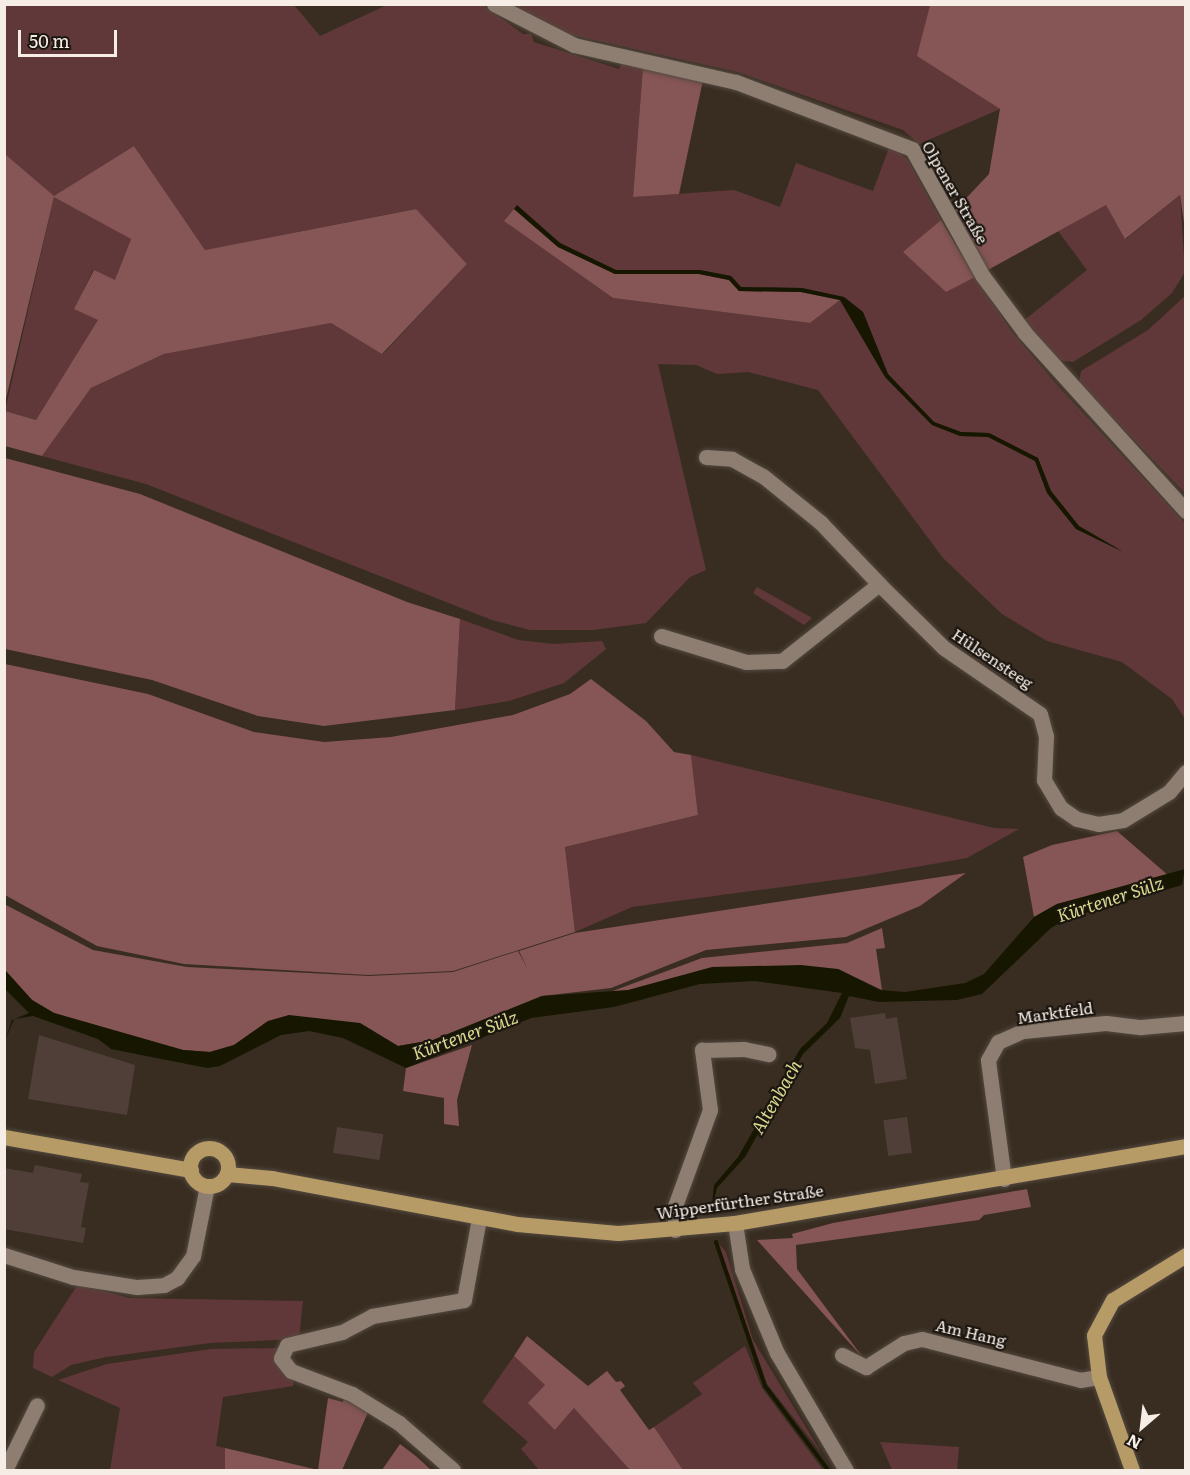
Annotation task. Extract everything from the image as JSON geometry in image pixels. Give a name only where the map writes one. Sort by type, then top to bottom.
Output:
[{"type":"main road","points":[[4,1137],[191,1170],[207,1186],[218,1184],[228,1174],[225,1156],[212,1148],[198,1152],[191,1170]]},
{"type":"main road","name":"Wipperfürther Straße","points":[[228,1174],[272,1178],[479,1218],[592,1232],[675,1230],[735,1223],[1004,1179],[1185,1146]]},
{"type":"main road","points":[[1132,1470],[1099,1377],[1094,1335],[1101,1316],[1113,1300],[1185,1255]]},
{"type":"street","name":"Olpener Straße","points":[[494,4],[574,45],[736,82],[912,148],[982,275],[1025,333],[1185,511]]},
{"type":"street","name":"Hülsensteeg","points":[[706,457],[732,459],[771,482],[821,523],[879,585],[944,648],[1040,714],[1046,736],[1044,780],[1056,802],[1077,819],[1098,824],[1123,820],[1169,792],[1185,772]]},
{"type":"street","points":[[661,636],[746,662],[782,661],[879,585]]},
{"type":"street","name":"Marktfeld","points":[[1004,1179],[988,1060],[998,1042],[1023,1031],[1083,1025],[1185,1023]]},
{"type":"street","points":[[675,1230],[675,1206],[710,1110],[702,1050],[744,1049],[768,1054]]},
{"type":"street","points":[[4,1255],[74,1277],[137,1287],[164,1285],[177,1278],[193,1256],[207,1186]]},
{"type":"street","points":[[453,1470],[399,1423],[352,1394],[291,1371],[281,1358],[288,1345],[342,1332],[372,1316],[464,1300],[479,1218]]},
{"type":"street","points":[[735,1223],[742,1269],[777,1353],[846,1470]]},
{"type":"street","name":"Am Hang","points":[[842,1355],[866,1367],[904,1343],[922,1339],[1080,1380],[1099,1377]]},
{"type":"street","points":[[5,1470],[37,1406]]},
{"type":"shaded area","points":[[5,4],[294,5],[320,36],[387,5],[483,5],[523,34],[531,34],[534,42],[619,69],[621,63],[643,67],[633,197],[734,190],[780,207],[796,163],[873,191],[890,145],[908,160],[941,220],[903,253],[975,277],[1012,332],[1058,386],[1185,523],[1185,719],[1172,699],[1122,662],[1047,641],[1002,614],[943,558],[818,390],[748,372],[717,374],[696,365],[658,364],[706,570],[690,577],[646,623],[593,630],[530,630],[492,620],[146,484],[42,456],[91,388],[164,354],[331,323],[383,354],[467,264],[415,209],[205,250],[134,146],[55,196],[131,239],[115,281],[93,270],[75,309],[99,320],[36,420],[5,411],[54,197],[5,154]],"holes":[[[517,206],[560,243],[616,270],[700,270],[731,276],[741,287],[802,288],[844,297],[863,312],[888,374],[934,422],[961,432],[989,433],[1038,458],[1051,491],[1079,526],[1123,551],[1076,529],[1047,493],[1035,461],[988,437],[960,436],[932,425],[885,377],[840,300],[810,323],[613,298],[505,221]]]},
{"type":"shaded area","points":[[510,5],[930,5],[918,56],[1000,109],[919,144],[903,130],[738,72],[567,34]]},
{"type":"shaded area","points":[[930,5],[1185,5],[1185,230],[1180,195],[1125,239],[1106,205],[986,271],[955,210],[989,174],[1000,109],[917,56]]},
{"type":"shaded area","points":[[643,67],[703,80],[679,194],[633,197]]},
{"type":"shaded area","points":[[134,146],[205,250],[416,209],[467,264],[382,354],[331,323],[164,354],[91,388],[42,456],[5,446],[5,411],[36,420],[98,320],[74,309],[94,270],[115,280],[131,239],[54,197],[5,403],[5,154],[54,196]]},
{"type":"shaded area","points":[[1180,195],[1185,272],[1172,293],[1141,320],[1073,362],[1057,360],[1022,322],[1087,270],[1058,231],[1106,205],[1126,239]]},
{"type":"shaded area","points":[[514,209],[558,247],[615,274],[699,274],[729,280],[739,291],[801,292],[840,300],[810,323],[613,298],[504,221]]},
{"type":"shaded area","points":[[941,220],[975,277],[946,292],[903,252]]},
{"type":"shaded area","points":[[1185,296],[1185,493],[1079,383],[1081,371],[1148,330]]},
{"type":"shaded area","points":[[5,458],[140,494],[407,602],[460,619],[455,710],[324,726],[258,716],[152,680],[5,649]]},
{"type":"shaded area","points":[[757,587],[812,618],[804,625],[753,593]]},
{"type":"shaded area","points":[[460,619],[518,640],[554,644],[602,641],[606,649],[564,683],[509,701],[455,710]]},
{"type":"shaded area","points":[[5,664],[148,694],[254,732],[324,742],[391,737],[513,715],[570,694],[591,679],[646,721],[674,752],[691,755],[698,815],[565,847],[575,932],[453,971],[368,975],[184,964],[97,946],[5,895]]},
{"type":"shaded area","points":[[691,755],[994,828],[1019,829],[967,858],[864,876],[632,907],[575,932],[565,847],[698,815]]},
{"type":"shaded area","points":[[1117,831],[1169,876],[1057,904],[1034,917],[1023,857],[1052,845]]},
{"type":"shaded area","points":[[966,873],[920,906],[846,937],[706,950],[611,988],[542,996],[433,1040],[398,1046],[360,1023],[268,1021],[234,1045],[210,1052],[183,1050],[54,1013],[32,1000],[5,970],[4,904],[93,950],[187,967],[369,976],[453,972],[518,951],[528,970],[519,951],[575,933]]},
{"type":"shaded area","points":[[882,928],[885,948],[876,949],[882,990],[838,969],[610,992],[702,958],[847,943]]},
{"type":"shaded area","points":[[472,1045],[457,1100],[459,1126],[444,1124],[444,1098],[403,1091],[406,1068]]},
{"type":"shaded area","points":[[1027,1189],[1031,1207],[984,1215],[979,1220],[796,1245],[797,1269],[864,1359],[757,1240],[793,1238],[792,1234],[833,1223]]},
{"type":"shaded area","points":[[718,1243],[726,1252],[753,1340],[822,1454],[767,1384]]},
{"type":"shaded area","points":[[78,1284],[129,1298],[303,1301],[299,1339],[210,1343],[106,1357],[71,1365],[52,1377],[33,1368],[34,1352]]},
{"type":"shaded area","points":[[527,1336],[588,1386],[607,1371],[616,1382],[621,1381],[625,1386],[620,1390],[649,1430],[654,1427],[683,1470],[630,1470],[574,1408],[555,1430],[528,1403],[545,1385],[514,1356]]},
{"type":"shaded area","points":[[745,1346],[762,1388],[823,1470],[683,1470],[654,1427],[702,1394],[693,1383]]},
{"type":"shaded area","points":[[280,1348],[294,1376],[293,1386],[223,1397],[216,1446],[225,1448],[225,1470],[110,1470],[120,1408],[58,1380],[107,1364],[211,1349]]},
{"type":"shaded area","points":[[514,1356],[545,1385],[555,1430],[574,1408],[630,1470],[539,1470],[521,1449],[528,1442],[482,1402]]},
{"type":"shaded area","points":[[345,1394],[370,1408],[342,1470],[318,1470],[328,1398],[343,1402]]},
{"type":"shaded area","points":[[880,1442],[959,1447],[957,1470],[892,1470]]},
{"type":"shaded area","points":[[400,1444],[417,1457],[431,1470],[382,1470]]},
{"type":"shaded area","points":[[225,1448],[318,1470],[225,1470]]},
{"type":"water","points":[[517,205],[560,243],[616,270],[700,270],[731,276],[741,287],[802,288],[844,297],[863,312],[888,374],[934,422],[961,432],[989,433],[1038,458],[1051,491],[1079,526],[1123,552],[1076,529],[1047,493],[1035,461],[988,437],[960,436],[932,425],[885,377],[840,300],[801,292],[739,291],[729,280],[699,274],[615,274],[558,247],[514,209]]},
{"type":"water","name":"Kürtener Sülz","points":[[1185,869],[1182,885],[1068,918],[1051,928],[982,994],[957,1000],[879,1002],[849,996],[840,1018],[803,1054],[745,1157],[717,1188],[711,1213],[714,1185],[738,1157],[800,1049],[827,1023],[842,993],[755,981],[700,984],[614,1007],[531,1018],[406,1068],[343,1038],[309,1031],[281,1035],[220,1066],[207,1068],[111,1049],[98,1039],[33,1016],[15,1019],[29,1013],[5,989],[5,970],[32,1000],[54,1013],[183,1050],[210,1052],[234,1045],[268,1021],[289,1015],[360,1023],[398,1046],[433,1040],[542,996],[628,990],[712,967],[801,965],[838,969],[880,990],[905,992],[965,983],[984,974],[1034,917],[1057,904]]},
{"type":"building","points":[[885,1013],[886,1019],[897,1017],[907,1079],[875,1084],[870,1050],[855,1048],[850,1018]]},
{"type":"building","points":[[39,1035],[135,1065],[127,1115],[28,1099]]},
{"type":"building","points":[[907,1117],[912,1153],[888,1156],[883,1120]]},
{"type":"building","points":[[337,1127],[383,1134],[379,1160],[333,1153]]},
{"type":"building","points":[[35,1165],[82,1174],[80,1182],[89,1183],[81,1227],[86,1228],[83,1243],[4,1229],[4,1168],[33,1173]]},
{"type":"waterway","name":"Altenbach","points":[[716,1242],[765,1386],[828,1470]]}]
